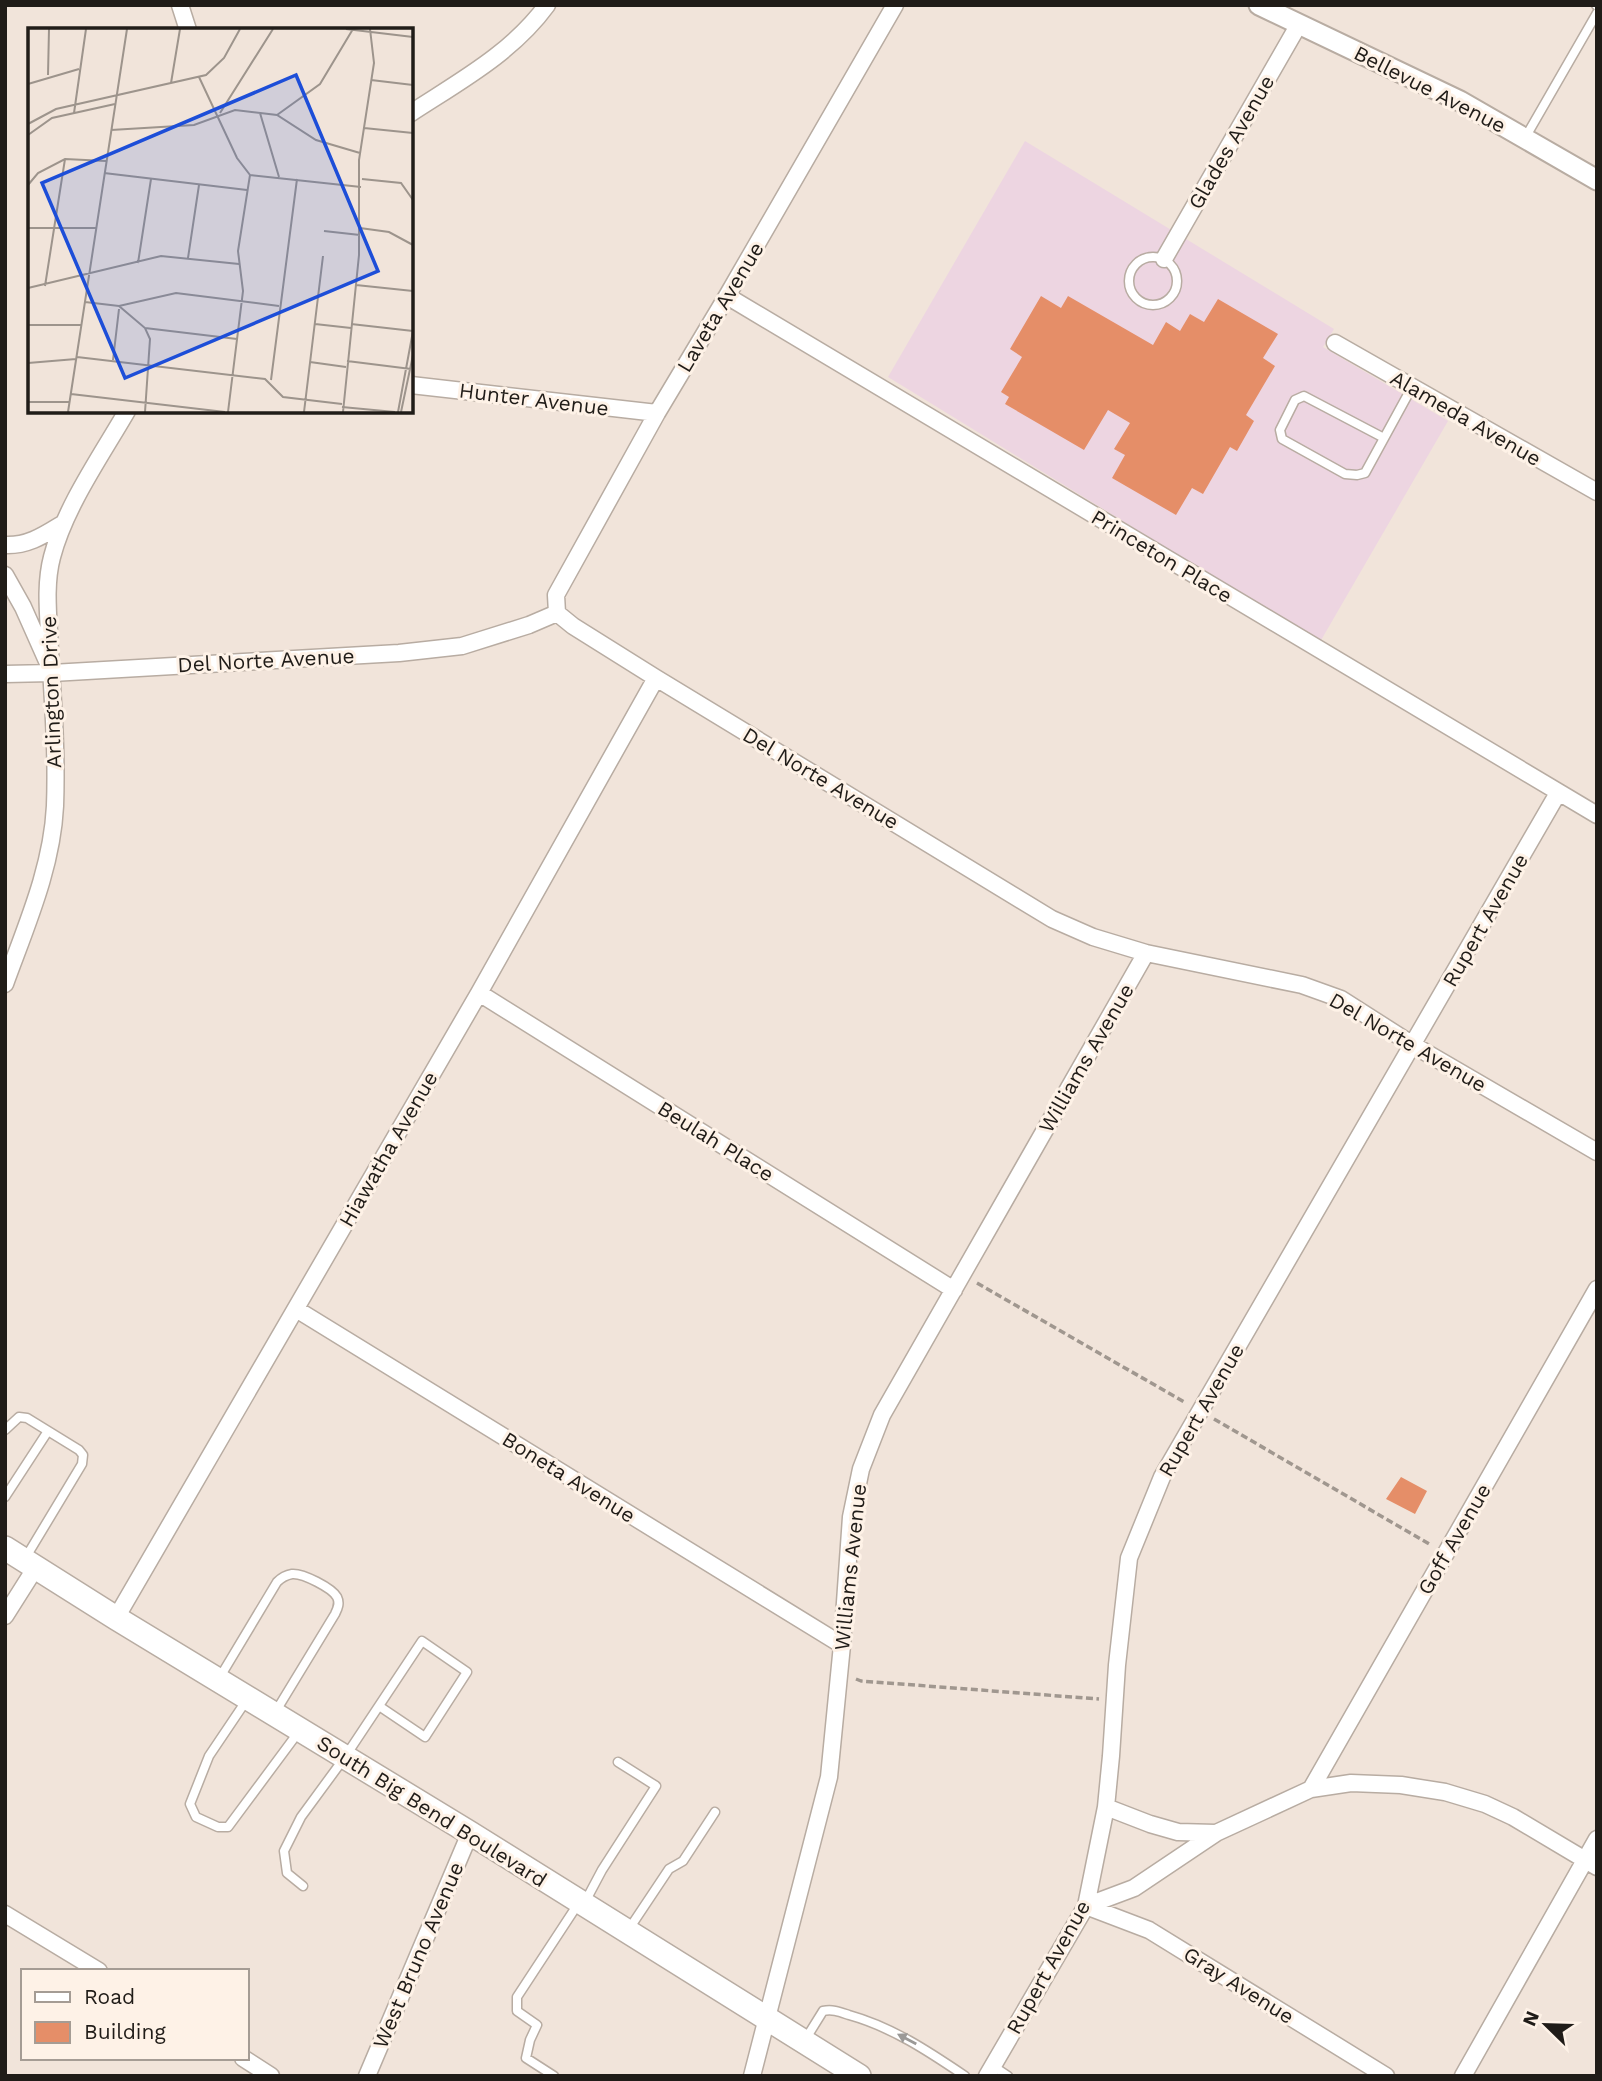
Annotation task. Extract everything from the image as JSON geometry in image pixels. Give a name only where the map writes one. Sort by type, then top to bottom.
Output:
[{"type":"main road","name":"South Big Bend Boulevard","points":[[22,1558],[859,2076]]},
{"type":"street","points":[[180,5],[187,28]]},
{"type":"street","points":[[413,112],[487,64],[535,21],[547,5]]},
{"type":"street","name":"Laveta Avenue","points":[[557,613],[556,595],[657,413],[895,5]]},
{"type":"street","name":"Bellevue Avenue","points":[[1259,5],[1435,88],[1597,180]]},
{"type":"street","name":"Glades Avenue","points":[[1164,260],[1299,24]]},
{"type":"street","name":"Princeton Place","points":[[727,296],[1597,815]]},
{"type":"street","name":"Alameda Avenue","points":[[1335,343],[1597,492]]},
{"type":"street","name":"Hunter Avenue","points":[[413,385],[657,413]]},
{"type":"street","name":"Arlington Drive","points":[[5,984],[37,898],[49,853],[55,808],[47,591],[51,559],[62,524],[126,413]]},
{"type":"street","points":[[5,545],[37,540],[62,524]]},
{"type":"street","points":[[5,575],[23,607],[52,673]]},
{"type":"street","name":"Del Norte Avenue","points":[[5,674],[399,653],[462,646],[529,625],[557,613],[656,678],[1052,919],[1093,937],[1146,953],[1302,985],[1341,999],[1413,1045],[1597,1152]]},
{"type":"street","name":"Hiawatha Avenue","points":[[116,1618],[479,993],[656,678]]},
{"type":"street","name":"Rupert Avenue","points":[[990,2071],[1086,1906],[1106,1807],[1123,1598],[1129,1558],[1162,1477],[1558,793]]},
{"type":"street","name":"Williams Avenue","points":[[752,2073],[830,1777],[851,1517],[861,1469],[882,1415],[1146,953]]},
{"type":"street","name":"Beulah Place","points":[[479,993],[954,1290]]},
{"type":"street","name":"Goff Avenue","points":[[1311,1789],[1597,1289]]},
{"type":"street","name":"Boneta Avenue","points":[[296,1309],[842,1646]]},
{"type":"street","points":[[5,1616],[22,1558]]},
{"type":"street","points":[[1086,1906],[1134,1888],[1216,1833],[1311,1789],[1352,1783],[1401,1784],[1445,1792],[1485,1804],[1513,1817],[1591,1863]]},
{"type":"street","points":[[1106,1807],[1178,1832],[1216,1833]]},
{"type":"street","name":"West Bruno Avenue","points":[[367,2076],[470,1833]]},
{"type":"street","points":[[1463,2076],[1591,1863],[1597,1839]]},
{"type":"street","name":"Gray Avenue","points":[[1086,1906],[1149,1930],[1386,2076]]},
{"type":"street","points":[[5,1914],[96,1969]]},
{"type":"street","points":[[246,2060],[271,2076]]},
{"type":"lane","points":[[1525,138],[1597,13]]},
{"type":"lane","points":[[1156,257],[1164,260],[1174,271],[1176,286],[1173,293],[1161,303],[1145,303],[1133,294],[1130,287],[1131,271],[1141,260],[1156,257]]},
{"type":"lane","points":[[1384,438],[1304,396],[1295,400],[1280,430],[1283,439],[1345,474],[1365,473],[1412,387]]},
{"type":"lane","points":[[5,1430],[19,1417],[27,1418],[83,1455],[82,1464],[22,1558]]},
{"type":"lane","points":[[5,1497],[48,1431]]},
{"type":"lane","points":[[218,1680],[277,1582],[292,1574],[303,1575],[320,1584],[335,1594],[338,1606],[274,1714]]},
{"type":"lane","points":[[303,1886],[287,1873],[284,1851],[301,1817],[345,1757],[422,1641],[467,1672],[425,1737],[379,1706]]},
{"type":"lane","points":[[248,1698],[209,1756],[190,1804],[196,1817],[218,1827],[228,1827],[300,1730]]},
{"type":"lane","points":[[554,2076],[526,2058],[537,2025],[517,2011],[517,1997],[582,1903],[656,1786],[618,1762]]},
{"type":"lane","points":[[627,1931],[669,1869],[684,1861],[715,1812]]},
{"type":"lane","points":[[804,2042],[823,2011],[831,2010],[870,2021],[912,2041],[965,2076]]},
{"type":"lane","points":[[990,2071],[1008,2076]]},
{"type":"path","points":[[838,1671],[860,1681],[1115,1700]]},
{"type":"shaded area","points":[[1025,141],[1334,329],[1323,347],[1448,421],[1320,642],[888,377]]},
{"type":"building","points":[[1041,296],[1061,308],[1068,296],[1153,345],[1166,322],[1180,331],[1190,314],[1204,322],[1218,299],[1278,334],[1263,358],[1275,366],[1246,415],[1254,421],[1237,451],[1230,447],[1203,494],[1192,488],[1176,515],[1112,478],[1125,455],[1114,449],[1130,423],[1108,410],[1084,450],[1005,404],[1009,397],[1001,392],[1022,357],[1010,349]]},
{"type":"building","points":[[1401,1477],[1427,1491],[1415,1514],[1386,1499]]}]
